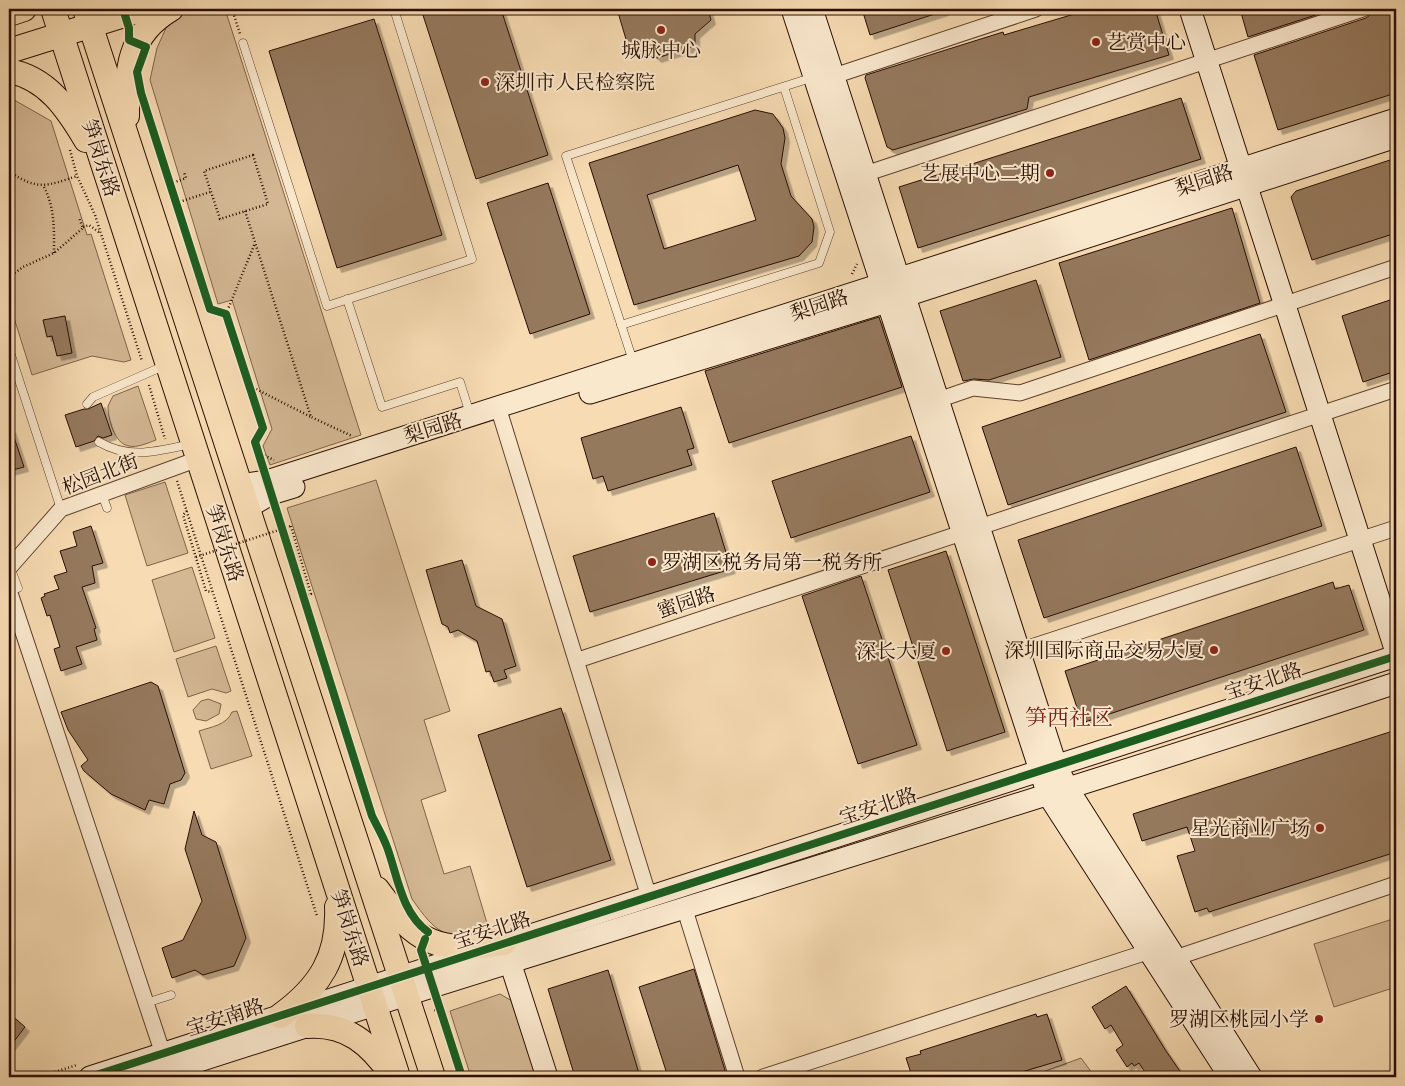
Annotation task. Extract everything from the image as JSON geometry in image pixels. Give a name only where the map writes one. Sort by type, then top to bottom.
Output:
[{"type":"main road","points":[[9,14],[24,9]]},
{"type":"main road","name":"笋岗东路","points":[[53,9],[398,1077]]},
{"type":"main road","points":[[9,51],[62,34],[87,17],[143,9]]},
{"type":"main road","points":[[127,138],[127,82],[133,51],[147,27],[171,9]]},
{"type":"main road","name":"笋岗东路","points":[[87,17],[433,1077]]},
{"type":"main road","points":[[9,70],[34,78],[49,88],[61,101],[105,171]]},
{"type":"main road","points":[[366,874],[402,920],[427,941],[456,948],[507,953]]},
{"type":"main road","points":[[280,1016],[310,990],[329,960],[337,927],[335,882]]},
{"type":"main road","points":[[307,1026],[332,1026],[352,1034],[376,1054],[394,1077]]},
{"type":"street","points":[[792,9],[824,76],[865,174],[892,291],[938,400],[970,529],[1019,651],[1048,768]]},
{"type":"street","points":[[812,9],[824,76],[892,291],[1048,768],[1058,792],[1150,951],[1230,1077]]},
{"type":"street","points":[[824,76],[1036,9]]},
{"type":"street","points":[[1190,9],[1396,652]]},
{"type":"street","points":[[865,174],[1363,9]]},
{"type":"street","name":"梨园路","points":[[240,485],[267,481],[470,417],[500,413],[892,291],[1244,177],[1396,119]]},
{"type":"street","name":"梨园路","points":[[1244,177],[1396,137]]},
{"type":"street","points":[[938,400],[973,388],[1020,393],[1396,267]]},
{"type":"street","name":"梨园路","points":[[247,508],[271,494],[500,413],[633,363],[892,291]]},
{"type":"street","name":"蜜园路","points":[[578,660],[1396,389]]},
{"type":"street","points":[[500,413],[578,660],[649,897]]},
{"type":"street","name":"松园北街","points":[[10,567],[61,509],[105,501],[196,451]]},
{"type":"street","points":[[1019,651],[1396,528]]},
{"type":"street","points":[[13,589],[91,822],[163,1054]]},
{"type":"street","name":"宝安北路","points":[[372,996],[507,953],[649,897],[1396,656]]},
{"type":"street","name":"宝安北路","points":[[507,953],[685,910],[1396,683]]},
{"type":"street","points":[[1058,792],[1175,958],[1251,1077]]},
{"type":"street","points":[[1175,958],[1396,884]]},
{"type":"street","points":[[685,910],[737,1077]]},
{"type":"street","points":[[763,1077],[1150,951]]},
{"type":"street","points":[[507,953],[547,1077]]},
{"type":"street","name":"宝安南路","points":[[90,1077],[280,1016],[372,996]]},
{"type":"street","name":"宝安南路","points":[[150,1077],[307,1026],[372,996]]},
{"type":"lane","points":[[243,43],[327,306],[472,259],[394,9]]},
{"type":"lane","points":[[633,363],[566,156],[824,76]]},
{"type":"lane","points":[[621,325],[819,263],[830,232],[784,87]]},
{"type":"lane","points":[[348,299],[382,407],[460,382],[470,417]]},
{"type":"lane","points":[[9,349],[61,509]]},
{"type":"lane","points":[[87,404],[93,397],[168,364]]},
{"type":"lane","points":[[99,442],[114,451],[135,454],[196,451]]},
{"type":"lane","points":[[10,567],[13,589]]},
{"type":"lane","points":[[146,1003],[171,995]]},
{"type":"path","points":[[232,9],[243,43]]},
{"type":"path","points":[[144,102],[210,309],[226,314]]},
{"type":"path","points":[[70,150],[101,234],[142,361]]},
{"type":"path","points":[[253,155],[268,204],[220,219],[211,192],[204,171],[253,155]]},
{"type":"path","points":[[9,171],[19,178],[44,187],[78,176]]},
{"type":"path","points":[[170,184],[186,178],[184,172]]},
{"type":"path","points":[[44,187],[50,198],[54,225],[54,254]]},
{"type":"path","points":[[176,203],[211,192]]},
{"type":"path","points":[[245,211],[311,417]]},
{"type":"path","points":[[79,218],[83,228]]},
{"type":"path","points":[[9,277],[23,267],[54,254],[83,228],[89,225],[101,234]]},
{"type":"path","points":[[255,243],[226,314],[263,428],[255,442],[259,453]]},
{"type":"path","points":[[149,385],[165,439]]},
{"type":"path","points":[[249,386],[359,440]]},
{"type":"path","points":[[175,475],[319,922]]},
{"type":"path","points":[[275,507],[372,816],[386,845],[403,895]]},
{"type":"path","points":[[187,511],[183,516],[206,591],[212,593]]},
{"type":"path","points":[[196,557],[290,526],[311,594],[304,596]]},
{"type":"path","points":[[438,1004],[462,1077]]},
{"type":"path","points":[[434,1010],[440,1010]]},
{"type":"shaded area","points":[[188,9],[225,9],[361,435],[270,465],[263,446],[272,429],[232,300],[218,304],[150,80],[157,48],[166,28]]},
{"type":"shaded area","points":[[9,97],[51,121],[87,235],[91,234],[131,360],[124,362],[92,356],[32,375],[9,302]]},
{"type":"shaded area","points":[[138,386],[156,440],[142,445],[129,446],[119,441],[116,436],[109,417],[108,406],[113,396]]},
{"type":"shaded area","points":[[376,480],[450,711],[424,720],[446,791],[421,800],[444,874],[470,866],[489,930],[474,934],[452,935],[443,932],[428,920],[412,899],[287,508]]},
{"type":"shaded area","points":[[165,482],[188,553],[147,566],[125,495]]},
{"type":"shaded area","points":[[192,567],[215,638],[174,652],[152,580]]},
{"type":"shaded area","points":[[216,646],[231,691],[226,693],[212,689],[188,697],[176,659]]},
{"type":"shaded area","points":[[208,699],[221,704],[219,714],[206,721],[196,719],[193,710],[201,701]]},
{"type":"shaded area","points":[[237,711],[252,756],[211,769],[199,731],[223,723],[232,712]]},
{"type":"shaded area","points":[[1396,918],[1396,987],[1334,1007],[1314,944]]},
{"type":"shaded area","points":[[500,994],[512,1001],[538,1077],[471,1077],[450,1011]]},
{"type":"shaded area","points":[[1081,1058],[1095,1077],[1029,1077]]},
{"type":"building","name":"深圳市人民检察院","points":[[421,9],[501,9],[548,155],[476,179]]},
{"type":"building","name":"城脉中心","points":[[617,9],[708,9],[711,20],[695,34],[695,46],[657,58],[648,50],[628,46]]},
{"type":"building","points":[[862,9],[944,9],[944,11],[870,35]]},
{"type":"building","points":[[1091,9],[1155,9],[1169,55],[1029,97],[1027,109],[893,150],[887,147],[865,78],[866,75],[1003,32],[1004,35]]},
{"type":"building","points":[[1240,9],[1334,9],[1248,37]]},
{"type":"building","points":[[1372,9],[1396,9],[1396,93],[1278,130],[1254,55],[1366,18],[1370,15]]},
{"type":"building","points":[[374,19],[442,235],[337,268],[269,51]]},
{"type":"building","name":"艺展中心二期","points":[[1181,98],[1201,159],[918,248],[899,187]]},
{"type":"building","points":[[755,110],[773,114],[783,128],[785,138],[781,164],[791,196],[812,219],[814,227],[812,242],[799,256],[634,305],[589,163]],"holes":[[[738,165],[756,220],[664,249],[647,195]]]},
{"type":"building","points":[[1396,158],[1396,233],[1312,260],[1291,197],[1296,191]]},
{"type":"building","points":[[548,183],[590,314],[530,334],[487,203]]},
{"type":"building","points":[[1232,208],[1260,303],[1089,360],[1059,263]]},
{"type":"building","points":[[1036,280],[1061,357],[989,380],[974,379],[963,381],[940,311]]},
{"type":"building","points":[[1396,298],[1396,371],[1363,382],[1342,316]]},
{"type":"building","points":[[65,316],[72,353],[57,356],[52,336],[47,337],[43,320]]},
{"type":"building","points":[[879,317],[902,387],[729,443],[705,371]]},
{"type":"building","points":[[1260,334],[1286,412],[1008,505],[982,427]]},
{"type":"building","points":[[101,403],[112,435],[103,438],[98,436],[94,441],[76,447],[65,415],[88,409]]},
{"type":"building","points":[[681,407],[694,448],[687,450],[692,465],[608,491],[603,476],[593,479],[581,438]]},
{"type":"building","points":[[9,428],[11,428],[24,467],[9,471]]},
{"type":"building","points":[[911,436],[930,492],[791,538],[772,481]]},
{"type":"building","points":[[1296,447],[1322,526],[1044,618],[1018,540]]},
{"type":"building","name":"罗湖区税务局第一税务所","points":[[714,513],[731,569],[590,612],[573,556]]},
{"type":"building","points":[[91,526],[103,563],[92,566],[95,583],[82,587],[96,628],[94,629],[97,640],[76,647],[82,664],[61,671],[54,649],[60,647],[50,615],[47,616],[41,598],[45,596],[44,594],[59,589],[54,576],[67,572],[60,551],[77,546],[73,532]]},
{"type":"building","name":"深长大厦","points":[[946,551],[1005,732],[947,751],[888,570]]},
{"type":"building","points":[[462,560],[476,606],[502,619],[516,666],[504,670],[507,678],[494,682],[490,671],[486,672],[477,641],[458,630],[450,633],[448,627],[442,624],[426,570]]},
{"type":"building","points":[[861,576],[917,745],[858,764],[802,596]]},
{"type":"building","name":"深圳国际商品交易大厦","points":[[1333,582],[1335,589],[1349,585],[1364,630],[1082,723],[1065,671]]},
{"type":"building","points":[[151,682],[158,686],[185,773],[181,780],[170,784],[164,804],[149,800],[145,810],[111,794],[84,771],[81,766],[88,760],[68,730],[61,712]]},
{"type":"building","points":[[561,708],[611,860],[527,887],[478,735]]},
{"type":"building","points":[[1396,730],[1396,852],[1209,912],[1207,908],[1195,912],[1177,856],[1195,851],[1187,827],[1142,841],[1133,814]]},
{"type":"building","points":[[194,811],[202,835],[216,842],[246,938],[234,966],[203,975],[195,970],[172,978],[162,948],[183,940],[202,901],[185,849]]},
{"type":"building","points":[[694,969],[727,1077],[668,1077],[639,987]]},
{"type":"building","points":[[608,970],[640,1077],[575,1077],[548,989]]},
{"type":"building","points":[[1126,986],[1184,1077],[1148,1077],[1139,1063],[1134,1066],[1132,1063],[1127,1067],[1116,1050],[1123,1045],[1111,1025],[1105,1029],[1092,1007]]},
{"type":"building","points":[[9,1013],[25,1027],[9,1048]]},
{"type":"building","points":[[1036,1014],[1037,1017],[1047,1014],[1062,1060],[1005,1077],[925,1077],[924,1073],[911,1073],[906,1058],[921,1054],[920,1051]]},
{"type":"cycle path","points":[[123,9],[129,28],[129,40],[146,47],[137,72],[141,93],[210,309],[226,314],[263,428],[255,442],[372,816],[387,847],[406,904],[419,924],[428,932]]},
{"type":"cycle path","points":[[90,1077],[1396,656]]},
{"type":"cycle path","points":[[425,939],[421,950],[462,1077]]},
{"type":"place","name":"城脉中心","points":[[661,30]]},
{"type":"place","name":"艺赏中心","points":[[1096,42]]},
{"type":"place","name":"深圳市人民检察院","points":[[485,82]]},
{"type":"place","name":"艺展中心二期","points":[[1050,173]]},
{"type":"place","name":"罗湖区税务局第一税务所","points":[[652,562]]},
{"type":"place","name":"深圳国际商品交易大厦","points":[[1214,650]]},
{"type":"place","name":"深长大厦","points":[[946,651]]},
{"type":"place","name":"星光商业广场","points":[[1320,828]]},
{"type":"place","name":"罗湖区桃园小学","points":[[1319,1019]]},
{"type":"district","name":"笋西社区","points":[[1069,717]]}]
